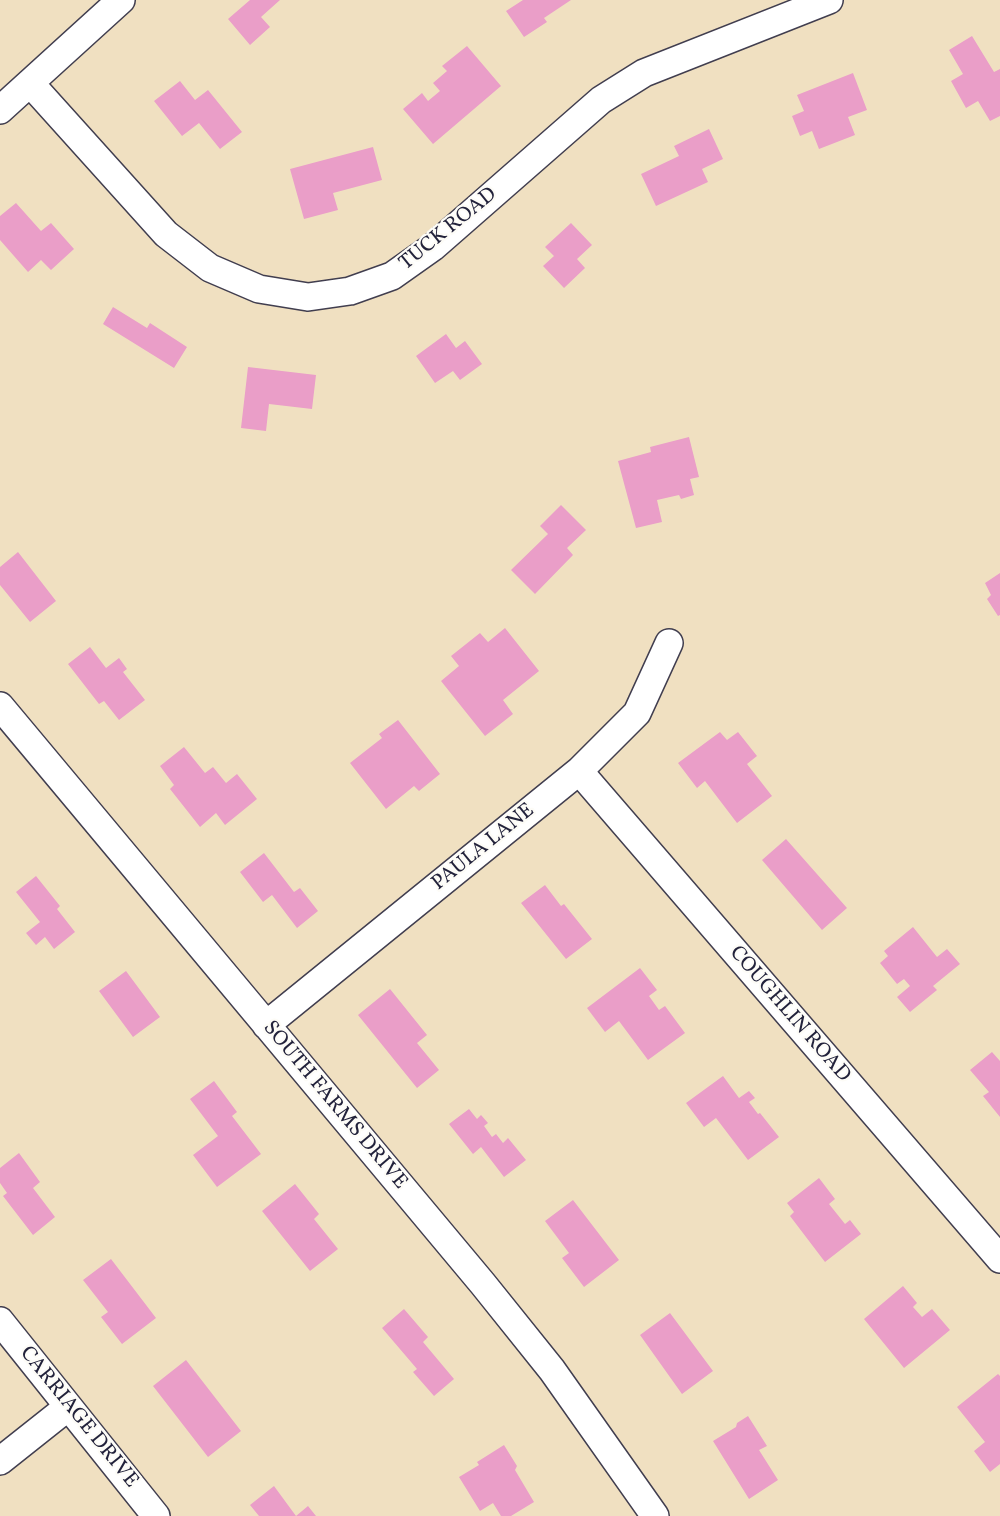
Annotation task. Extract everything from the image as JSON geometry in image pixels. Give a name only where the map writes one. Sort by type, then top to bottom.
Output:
[{"type":"street","points":[[0,110],[121,0]]},
{"type":"street","name":"TUCK ROAD","points":[[30,83],[166,234],[210,268],[259,289],[308,297],[350,291],[392,276],[433,247],[601,100],[645,73],[829,0]]},
{"type":"street","name":"PAULA LANE","points":[[266,1025],[579,771],[637,714],[669,643]]},
{"type":"street","name":"SOUTH FARMS DRIVE","points":[[0,706],[483,1284],[552,1370],[655,1516]]},
{"type":"street","name":"COUGHLIN ROAD","points":[[579,771],[1000,1259]]},
{"type":"street","name":"CARRIAGE DRIVE","points":[[0,1320],[156,1516]]},
{"type":"street","points":[[0,1461],[68,1407]]},
{"type":"building","points":[[250,0],[280,0],[261,17],[270,27],[250,45],[228,19]]},
{"type":"building","points":[[523,0],[571,0],[544,18],[547,22],[524,37],[506,11]]},
{"type":"building","points":[[972,36],[994,72],[1000,69],[1000,116],[990,121],[978,101],[966,108],[951,81],[963,74],[949,50]]},
{"type":"building","points":[[467,46],[501,86],[433,144],[403,109],[422,93],[428,101],[440,91],[433,83],[447,71],[442,66]]},
{"type":"building","points":[[853,73],[867,110],[848,117],[855,135],[819,149],[812,131],[800,136],[792,116],[804,111],[797,95]]},
{"type":"building","points":[[180,81],[195,100],[208,90],[242,132],[220,149],[199,123],[182,136],[154,101]]},
{"type":"building","points":[[709,129],[723,159],[702,169],[708,182],[656,206],[641,174],[679,156],[674,146]]},
{"type":"building","points":[[373,147],[382,180],[333,193],[338,210],[304,219],[290,169]]},
{"type":"building","points":[[16,203],[41,231],[51,223],[74,249],[51,270],[41,260],[28,272],[0,240],[0,216]]},
{"type":"building","points":[[571,223],[592,245],[577,259],[585,268],[564,288],[543,266],[554,256],[545,247]]},
{"type":"building","points":[[113,307],[147,328],[150,323],[187,347],[174,368],[103,324]]},
{"type":"building","points":[[446,334],[456,348],[465,341],[482,364],[460,380],[453,371],[435,383],[416,356]]},
{"type":"building","points":[[248,367],[316,375],[312,409],[269,404],[266,431],[241,428]]},
{"type":"building","points":[[689,437],[699,477],[690,479],[694,495],[681,499],[679,495],[657,500],[662,522],[636,528],[618,461],[651,452],[650,447]]},
{"type":"building","points":[[561,505],[586,530],[567,548],[573,555],[535,594],[511,570],[548,534],[540,526]]},
{"type":"building","points":[[18,552],[56,601],[30,622],[0,585],[0,567]]},
{"type":"building","points":[[1000,573],[1000,615],[998,616],[987,599],[991,595],[985,583]]},
{"type":"building","points":[[505,628],[539,671],[503,700],[513,714],[485,736],[441,681],[459,666],[451,656],[480,633],[488,642]]},
{"type":"building","points":[[90,647],[106,668],[119,658],[127,669],[123,672],[145,700],[119,720],[104,701],[99,704],[68,664]]},
{"type":"building","points":[[398,720],[440,774],[419,791],[414,786],[386,809],[350,763],[382,738],[379,734]]},
{"type":"building","points":[[720,732],[727,740],[738,732],[757,756],[747,764],[772,796],[737,823],[705,781],[697,788],[678,763]]},
{"type":"building","points":[[184,747],[205,773],[213,767],[226,783],[237,774],[257,799],[225,825],[216,813],[200,827],[170,789],[174,785],[160,766]]},
{"type":"building","points":[[786,839],[847,908],[822,930],[762,860]]},
{"type":"building","points":[[264,853],[294,892],[300,888],[318,911],[297,928],[272,895],[263,902],[240,872]]},
{"type":"building","points":[[36,876],[60,906],[57,909],[75,932],[54,949],[45,937],[36,945],[26,933],[40,922],[16,892]]},
{"type":"building","points":[[545,885],[561,906],[564,904],[592,939],[566,959],[521,903]]},
{"type":"building","points":[[913,927],[937,957],[947,949],[960,964],[933,986],[937,990],[910,1012],[897,997],[910,986],[904,979],[897,984],[880,963],[888,956],[884,951]]},
{"type":"building","points":[[640,968],[657,990],[649,996],[659,1010],[665,1006],[685,1033],[648,1060],[619,1021],[605,1032],[587,1008]]},
{"type":"building","points":[[126,971],[160,1017],[133,1037],[99,991]]},
{"type":"building","points":[[390,989],[427,1035],[417,1043],[439,1070],[417,1088],[358,1015]]},
{"type":"building","points":[[992,1052],[1000,1061],[1000,1117],[983,1096],[989,1092],[970,1070]]},
{"type":"building","points":[[723,1076],[739,1098],[749,1091],[755,1098],[749,1102],[779,1137],[748,1160],[716,1118],[704,1127],[686,1103]]},
{"type":"building","points":[[214,1081],[237,1112],[232,1116],[261,1154],[217,1187],[193,1155],[218,1136],[190,1099]]},
{"type":"building","points":[[469,1109],[477,1119],[481,1115],[488,1123],[484,1126],[492,1137],[496,1134],[503,1143],[508,1138],[526,1160],[504,1177],[481,1147],[473,1154],[449,1124]]},
{"type":"building","points":[[19,1153],[40,1182],[33,1188],[55,1217],[33,1235],[3,1196],[7,1193],[0,1183],[0,1168]]},
{"type":"building","points":[[819,1178],[835,1199],[829,1204],[845,1224],[850,1220],[861,1234],[825,1262],[790,1216],[794,1212],[787,1203]]},
{"type":"building","points":[[295,1184],[319,1214],[314,1219],[338,1249],[310,1271],[262,1211]]},
{"type":"building","points":[[573,1200],[619,1260],[584,1287],[562,1258],[569,1253],[545,1221]]},
{"type":"building","points":[[111,1259],[156,1318],[122,1344],[101,1317],[108,1312],[83,1280]]},
{"type":"building","points":[[903,1286],[917,1303],[913,1307],[922,1317],[932,1309],[950,1330],[904,1368],[864,1319]]},
{"type":"building","points":[[404,1309],[428,1337],[423,1342],[454,1379],[434,1396],[413,1372],[417,1369],[382,1328]]},
{"type":"building","points":[[670,1313],[713,1371],[682,1394],[640,1335]]},
{"type":"building","points":[[186,1360],[241,1431],[208,1457],[153,1386]]},
{"type":"building","points":[[998,1374],[1000,1376],[1000,1464],[990,1472],[974,1451],[985,1442],[957,1407]]},
{"type":"building","points":[[748,1416],[767,1446],[759,1450],[778,1480],[749,1499],[713,1441],[736,1427],[737,1423]]},
{"type":"building","points":[[504,1445],[517,1466],[515,1470],[534,1502],[511,1516],[501,1516],[493,1503],[480,1511],[459,1477],[479,1465],[477,1462]]},
{"type":"building","points":[[274,1486],[296,1516],[259,1516],[250,1505]]},
{"type":"building","points":[[308,1506],[316,1516],[296,1516]]}]
